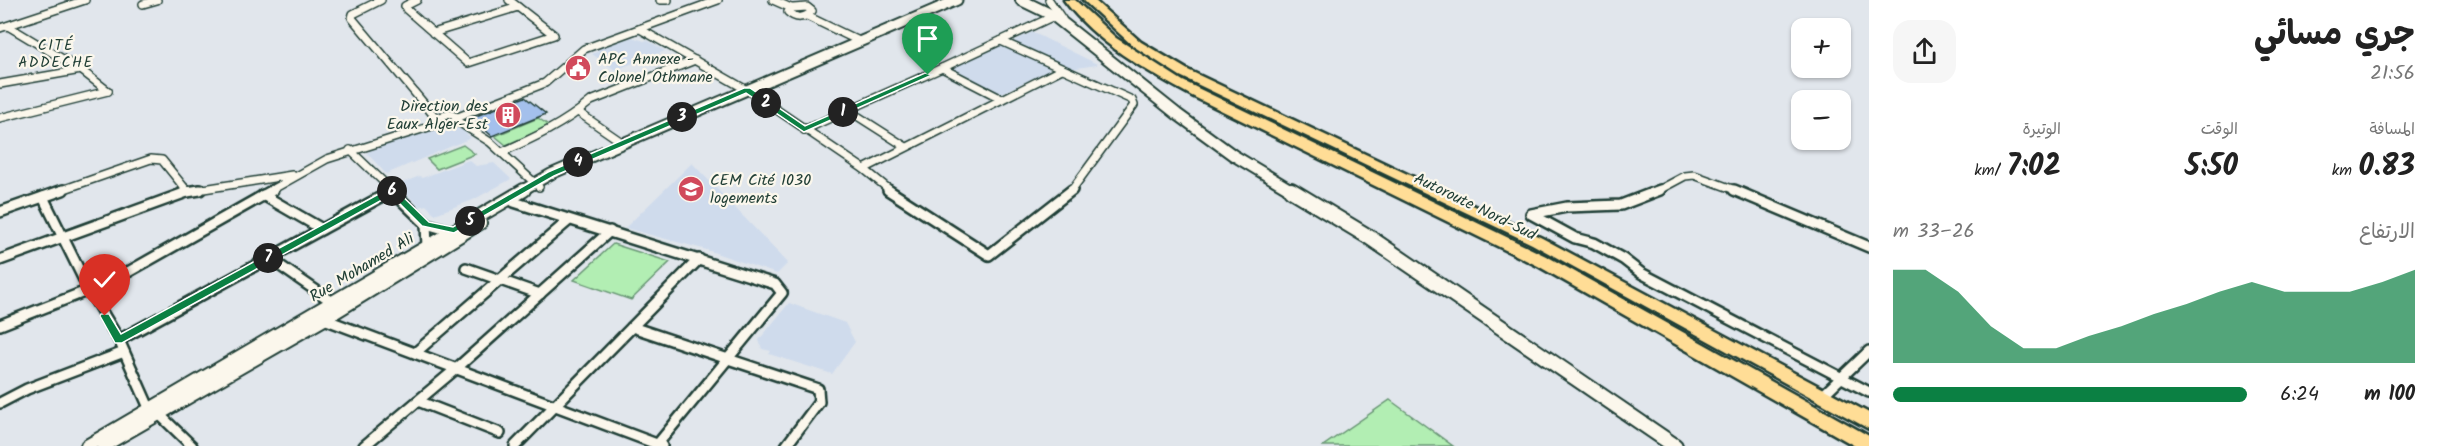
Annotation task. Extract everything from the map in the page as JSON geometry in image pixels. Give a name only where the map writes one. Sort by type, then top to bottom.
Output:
[{"type":"highway","name":"Autoroute Nord-Sud","points":[[1069,0],[1101,32],[1160,74],[1215,103],[1533,256],[1631,309],[1869,445]]},
{"type":"highway","name":"Autoroute Nord-Sud","points":[[1088,0],[1137,44],[1184,73],[1516,230],[1869,422]]},
{"type":"main road","points":[[1021,0],[1066,24],[1177,114],[1233,154],[1369,237],[1675,446]]},
{"type":"street","points":[[4,27],[86,0]]},
{"type":"street","points":[[143,4],[157,0]]},
{"type":"street","points":[[381,0],[356,11],[352,18],[387,57],[435,121],[446,126],[538,87],[584,49],[718,0]]},
{"type":"street","points":[[417,0],[408,3],[405,6],[406,9],[468,63],[553,37],[553,34],[509,0]]},
{"type":"street","points":[[660,0],[668,0]]},
{"type":"street","points":[[773,0],[791,9]]},
{"type":"street","name":"Rue Mohamed Ali","points":[[87,446],[155,412],[427,247],[455,234],[537,185],[622,143],[749,91],[957,0]]},
{"type":"street","points":[[103,446],[155,412],[324,319],[444,245],[455,234],[514,202],[537,185],[749,91],[968,0]]},
{"type":"street","points":[[1033,5],[1048,0],[1066,24]]},
{"type":"street","points":[[807,16],[812,13],[810,8],[799,6],[788,12],[790,16],[807,16],[859,41]]},
{"type":"street","points":[[433,33],[518,7]]},
{"type":"street","points":[[804,129],[1054,16]]},
{"type":"street","points":[[0,118],[108,90],[81,70],[4,27]]},
{"type":"street","points":[[640,29],[749,91],[864,169],[884,187],[989,255],[1069,194],[1134,105],[1132,100],[1001,41]]},
{"type":"street","points":[[502,152],[553,129],[560,121],[578,112],[591,101],[695,60]]},
{"type":"street","points":[[942,68],[1002,99]]},
{"type":"street","points":[[864,169],[1062,69]]},
{"type":"street","points":[[0,84],[81,70]]},
{"type":"street","points":[[848,110],[906,147]]},
{"type":"street","points":[[578,112],[622,143]]},
{"type":"street","points":[[458,119],[502,152],[537,185]]},
{"type":"street","points":[[0,325],[90,292],[298,174],[350,150],[435,121]]},
{"type":"street","points":[[350,150],[426,224],[455,234]]},
{"type":"street","points":[[0,212],[158,159],[162,159],[187,192]]},
{"type":"street","points":[[0,260],[187,192],[298,174]]},
{"type":"street","points":[[1869,247],[1769,203],[1694,175],[1684,176],[1658,191],[1621,205],[1567,207],[1531,214],[1575,238],[1594,243],[1641,273],[1869,392]]},
{"type":"street","points":[[118,340],[392,191]]},
{"type":"street","points":[[263,195],[322,229]]},
{"type":"street","points":[[43,197],[90,292],[155,412],[192,446]]},
{"type":"street","points":[[324,319],[659,445],[782,293],[775,284],[610,231],[568,221],[514,202]]},
{"type":"street","points":[[415,353],[568,221]]},
{"type":"street","points":[[426,224],[427,247],[444,245]]},
{"type":"street","points":[[364,446],[457,368],[610,231]]},
{"type":"street","points":[[269,258],[334,303]]},
{"type":"street","points":[[515,446],[699,259]]},
{"type":"street","points":[[466,268],[540,294]]},
{"type":"street","points":[[632,327],[818,389],[819,402],[786,446]]},
{"type":"street","points":[[1822,396],[1869,351]]},
{"type":"street","points":[[0,403],[27,389],[124,352]]},
{"type":"street","points":[[418,401],[500,433]]},
{"type":"shaded area","points":[[1032,32],[1097,65],[1070,69],[1012,42]]},
{"type":"shaded area","points":[[632,37],[647,40],[665,51],[615,70],[592,54],[598,51],[597,49]]},
{"type":"shaded area","points":[[999,45],[1049,68],[1049,71],[1001,93],[951,68]]},
{"type":"shaded area","points":[[460,128],[471,138],[386,174],[367,153],[437,130]]},
{"type":"shaded area","points":[[469,160],[476,166],[494,163],[511,179],[473,200],[435,214],[426,205],[420,207],[397,185],[420,176],[422,178]]},
{"type":"shaded area","name":"CEM Cité 1030 logements","points":[[692,163],[788,263],[777,274],[707,250],[625,228]]},
{"type":"shaded area","points":[[789,303],[845,323],[855,342],[832,374],[769,354],[771,351],[762,349],[759,340]]},
{"type":"green space","points":[[538,118],[550,126],[506,145],[495,136]]},
{"type":"green space","points":[[463,145],[475,154],[437,169],[427,159]]},
{"type":"green space","points":[[613,244],[670,262],[631,300],[574,280]]},
{"type":"green space","points":[[1390,400],[1453,446],[1323,446]]},
{"type":"building","name":"Direction des Eaux Alger-Est","points":[[525,97],[546,114],[492,136],[471,118]]},
{"type":"place","name":"APC Annexe - Colonel Othmane","points":[[578,68]]},
{"type":"place","name":"Direction des Eaux Alger-Est","points":[[508,115]]},
{"type":"place","name":"CEM Cité 1030 logements","points":[[691,189]]},
{"type":"district","name":"CITÉ ADDECHE","points":[[56,54]]},
{"type":"route","points":[[105,316],[118,340],[392,191],[426,224],[454,230],[551,174],[747,90],[804,129],[928,75]]}]
